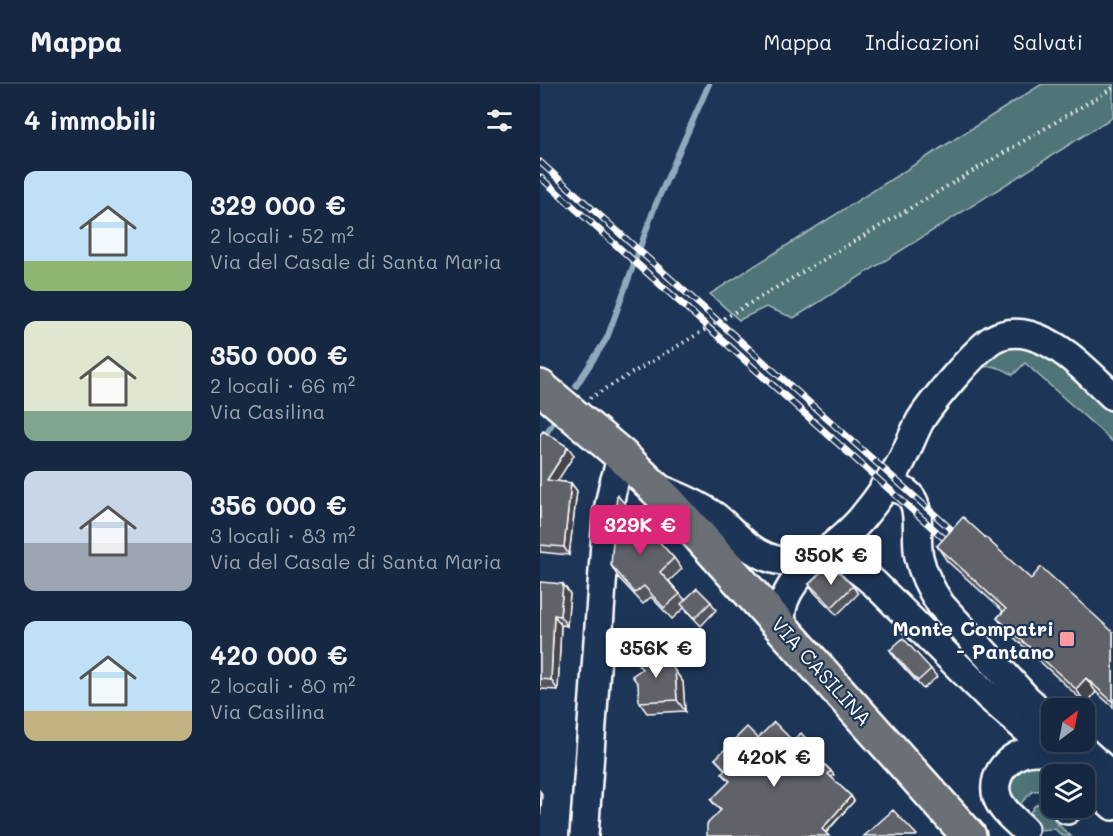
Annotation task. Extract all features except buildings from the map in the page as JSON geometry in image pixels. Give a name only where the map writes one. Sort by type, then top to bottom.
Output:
[{"type":"main road","name":"VIA CASILINA","points":[[540,387],[655,487],[969,836]]},
{"type":"street","points":[[782,627],[780,615],[786,594],[816,560],[853,529],[901,462],[921,420],[980,351],[994,339],[1004,335],[1022,334],[1047,342],[1070,358],[1113,396]]},
{"type":"street","points":[[584,836],[607,515],[622,456]]},
{"type":"street","points":[[655,487],[705,510],[746,545],[766,557],[794,562],[829,560],[844,563],[868,578],[987,695],[1068,762]]},
{"type":"street","points":[[884,488],[901,490],[916,505],[918,546],[926,577],[941,605],[1041,712]]},
{"type":"street","points":[[973,639],[1057,698]]},
{"type":"street","points":[[1095,734],[1113,756]]},
{"type":"street","points":[[1024,829],[1004,810],[997,796],[996,783],[1000,771],[1007,762],[1027,752],[1045,752],[1113,777]]},
{"type":"street","points":[[1095,790],[1113,806]]},
{"type":"path","points":[[569,411],[1113,88]]},
{"type":"green space","points":[[1042,84],[1113,84],[1113,117],[794,318],[766,307],[739,320],[710,294]]},
{"type":"green space","points":[[1017,335],[1113,401],[1113,442],[1025,363],[1013,375],[991,366],[967,369]]},
{"type":"green space","points":[[1019,761],[1053,764],[1041,764],[1041,791],[1033,791],[1016,808],[1005,781]]},
{"type":"green space","points":[[1041,802],[1041,818],[1056,818],[1054,821],[1071,836],[1062,836],[1055,829],[1036,830],[1029,816]]},
{"type":"waterway","points":[[576,386],[607,338],[655,206],[709,84]]},
{"type":"waterway","points":[[540,443],[558,415]]},
{"type":"railway","points":[[540,162],[963,540]]},
{"type":"railway","points":[[540,177],[956,549]]},
{"type":"place","name":"Monte Compatri - Pantano","points":[[1067,639]]}]
